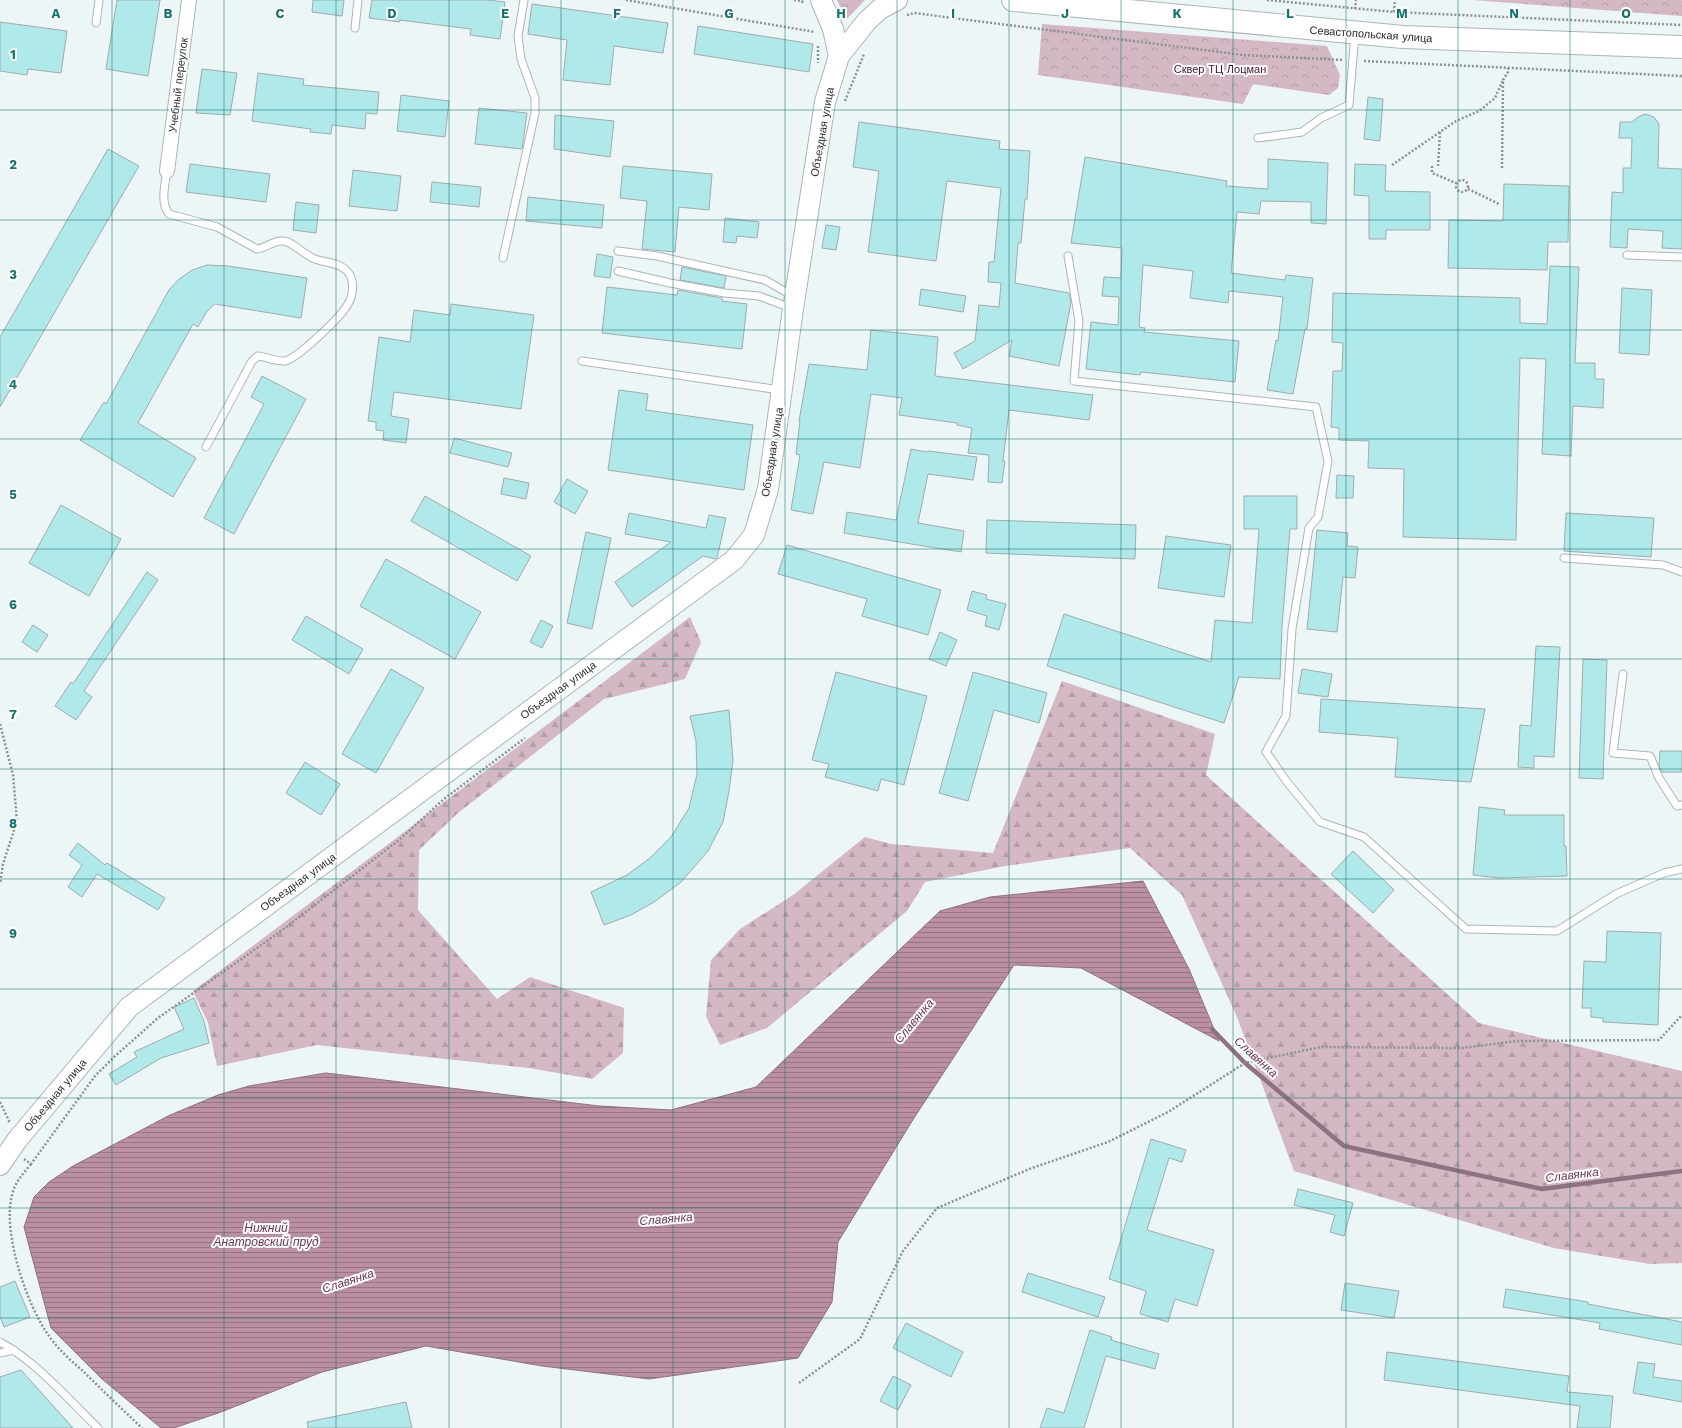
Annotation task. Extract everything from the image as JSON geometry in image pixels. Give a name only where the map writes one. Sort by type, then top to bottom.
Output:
[{"type":"main road","name":"Объездная улица","points":[[821,0],[833,29],[839,56]]},
{"type":"main road","name":"Севастопольская улица","points":[[1013,0],[1355,34],[1445,39],[1682,47]]},
{"type":"main road","name":"Объездная улица","points":[[0,1165],[17,1140],[129,1007],[734,560],[754,535],[768,489],[794,303],[825,102],[839,56],[880,8],[899,9]]},
{"type":"street","name":"Учебный переулок","points":[[167,171],[189,0]]},
{"type":"lane","points":[[96,23],[99,0]]},
{"type":"lane","points":[[354,28],[358,0]]},
{"type":"lane","points":[[503,258],[535,113],[535,98],[521,59],[518,36],[524,0]]},
{"type":"lane","points":[[1258,138],[1302,132],[1322,118],[1349,105],[1355,34]]},
{"type":"lane","points":[[167,171],[164,201],[165,209],[169,214],[217,228],[257,249],[275,241],[285,241],[315,260],[340,265],[347,270],[352,279],[353,290],[348,304],[340,315],[300,354],[284,361],[258,356],[252,361],[206,447]]},
{"type":"lane","points":[[618,251],[657,256],[765,280],[794,303]]},
{"type":"lane","points":[[1627,255],[1682,257]]},
{"type":"lane","points":[[1068,256],[1079,321],[1074,381],[1316,407],[1328,461],[1318,517],[1309,528],[1292,629],[1286,716],[1266,752],[1287,782],[1320,822],[1364,837],[1466,929],[1557,931],[1616,894],[1664,874],[1682,869]]},
{"type":"lane","points":[[618,271],[670,283],[725,293],[759,296],[794,303]]},
{"type":"lane","points":[[582,361],[782,391]]},
{"type":"lane","points":[[1564,558],[1663,565],[1682,572]]},
{"type":"lane","points":[[1623,674],[1613,753],[1650,756],[1660,778],[1677,806],[1682,806]]},
{"type":"lane","points":[[0,1342],[14,1350],[34,1365],[98,1428]]},
{"type":"lane","points":[[0,1353],[14,1350]]},
{"type":"path","points":[[626,0],[818,32]]},
{"type":"path","points":[[1267,0],[1394,12],[1682,25]]},
{"type":"path","points":[[1355,9],[1356,0]]},
{"type":"path","points":[[1394,12],[1395,0]]},
{"type":"path","points":[[899,9],[914,13],[1243,56],[1682,76]]},
{"type":"path","points":[[843,106],[864,52]]},
{"type":"path","points":[[1392,164],[1456,121],[1479,111],[1495,98],[1508,72],[1508,68]]},
{"type":"path","points":[[1502,168],[1503,80]]},
{"type":"path","points":[[1438,166],[1440,132]]},
{"type":"path","points":[[1432,166],[1432,173],[1456,183]]},
{"type":"path","points":[[1456,183],[1461,180],[1465,180],[1468,184],[1468,189]]},
{"type":"path","points":[[1456,183],[1455,188],[1460,192],[1464,192],[1468,189]]},
{"type":"path","points":[[1468,189],[1499,204]]},
{"type":"path","points":[[0,724],[13,775],[17,821],[3,864],[0,884]]},
{"type":"path","points":[[142,1428],[71,1361],[49,1337],[38,1319],[27,1293],[11,1240],[10,1215],[12,1195],[16,1184],[96,1076],[114,1057],[158,1018],[281,931],[398,840],[444,799],[526,737]]},
{"type":"path","points":[[799,1383],[860,1339],[903,1251],[938,1208],[1032,1168],[1108,1142],[1168,1112],[1245,1063],[1321,1047],[1461,1048],[1517,1041],[1659,1040],[1682,1015]]},
{"type":"path","points":[[0,1102],[17,1140],[22,1157],[31,1164]]},
{"type":"green space","points":[[837,0],[865,0],[846,20]]},
{"type":"green space","points":[[1472,0],[1682,0],[1682,16]]},
{"type":"green space","name":"Сквер ТЦ Лоцман","points":[[1042,24],[1327,46],[1340,75],[1338,88],[1329,95],[1253,84],[1243,104],[1038,75]]},
{"type":"green space","points":[[690,617],[701,642],[685,679],[604,699],[458,813],[419,850],[418,910],[497,999],[530,977],[624,1008],[623,1053],[592,1079],[529,1068],[317,1045],[217,1066],[208,1023],[193,991]]},
{"type":"green space","points":[[1062,681],[1215,734],[1206,775],[1479,1023],[1682,1071],[1682,1263],[1650,1264],[1554,1248],[1294,1171],[1237,1017],[1182,895],[1130,848],[1005,866],[925,882],[907,911],[767,1028],[720,1045],[706,1016],[711,960],[740,929],[793,895],[865,837],[891,844],[993,853]]},
{"type":"water","name":"Нижний Анатровский пруд","points":[[1143,881],[1189,969],[1219,1041],[1081,968],[1014,965],[914,1118],[838,1242],[832,1302],[798,1358],[649,1379],[542,1366],[426,1346],[322,1372],[221,1412],[174,1428],[161,1428],[102,1379],[51,1328],[24,1227],[34,1197],[49,1182],[73,1166],[170,1115],[218,1095],[249,1086],[326,1073],[599,1106],[671,1110],[756,1087],[940,911],[990,897]]},
{"type":"building","points":[[117,0],[160,0],[148,76],[106,69]]},
{"type":"building","points":[[313,0],[344,0],[342,16],[312,12]]},
{"type":"building","points":[[372,0],[488,0],[505,2],[500,39],[470,35],[471,29],[400,20],[400,22],[369,18]]},
{"type":"building","points":[[532,4],[668,23],[663,53],[614,46],[610,85],[563,80],[567,40],[528,34]]},
{"type":"building","points":[[0,22],[67,31],[61,73],[28,69],[27,75],[0,71]]},
{"type":"building","points":[[698,26],[813,44],[809,72],[694,54]]},
{"type":"building","points":[[202,69],[237,73],[230,115],[196,113]]},
{"type":"building","points":[[258,73],[304,79],[303,85],[379,92],[377,114],[366,113],[365,129],[332,125],[331,134],[310,132],[311,129],[252,121]]},
{"type":"building","points":[[401,95],[449,101],[445,137],[397,131]]},
{"type":"building","points":[[1368,97],[1383,99],[1380,141],[1364,139]]},
{"type":"building","points":[[479,108],[527,113],[522,149],[475,144]]},
{"type":"building","points":[[1645,114],[1654,117],[1659,124],[1658,168],[1682,169],[1682,249],[1662,248],[1663,231],[1628,229],[1627,248],[1610,247],[1612,192],[1623,193],[1623,168],[1631,168],[1632,138],[1619,138],[1620,122],[1632,122]]},
{"type":"building","points":[[555,115],[614,121],[610,157],[554,149]]},
{"type":"building","points":[[859,122],[1000,141],[999,149],[1030,151],[1027,199],[1025,199],[1021,243],[1018,243],[1015,283],[1069,293],[1071,302],[1059,366],[1009,356],[1012,340],[963,369],[954,353],[975,341],[979,305],[999,307],[1001,283],[988,282],[989,262],[994,262],[1001,188],[947,181],[936,261],[868,252],[879,171],[853,167]]},
{"type":"building","points":[[108,149],[139,166],[0,407],[0,337]]},
{"type":"building","points":[[1085,157],[1227,181],[1226,186],[1268,189],[1268,159],[1328,163],[1326,224],[1311,223],[1311,202],[1261,201],[1259,214],[1237,212],[1231,273],[1285,280],[1286,275],[1313,278],[1307,329],[1305,329],[1293,394],[1267,390],[1276,340],[1278,341],[1283,297],[1229,291],[1228,303],[1190,298],[1193,271],[1143,265],[1139,327],[1145,328],[1144,332],[1239,341],[1235,382],[1141,372],[1140,375],[1086,369],[1091,322],[1118,325],[1119,297],[1102,296],[1104,277],[1121,278],[1122,248],[1071,243]]},
{"type":"building","points":[[190,164],[270,174],[266,202],[186,192]]},
{"type":"building","points":[[1355,164],[1386,165],[1385,191],[1430,192],[1430,230],[1386,230],[1386,239],[1369,239],[1369,196],[1354,195]]},
{"type":"building","points":[[623,166],[712,174],[709,210],[679,207],[675,252],[642,249],[647,201],[620,198]]},
{"type":"building","points":[[353,170],[401,176],[397,211],[349,206]]},
{"type":"building","points":[[432,182],[481,187],[479,207],[430,202]]},
{"type":"building","points":[[1504,184],[1569,186],[1568,242],[1548,242],[1547,270],[1448,268],[1449,220],[1503,221]]},
{"type":"building","points":[[528,197],[604,205],[602,228],[526,221]]},
{"type":"building","points":[[296,202],[319,205],[316,233],[293,230]]},
{"type":"building","points":[[725,218],[759,222],[757,238],[737,236],[736,243],[723,242]]},
{"type":"building","points":[[826,225],[840,227],[836,250],[822,248]]},
{"type":"building","points":[[597,254],[613,257],[610,278],[594,276]]},
{"type":"building","points":[[207,265],[228,266],[307,278],[301,318],[215,304],[207,311],[198,327],[193,324],[138,423],[196,458],[173,497],[80,440],[104,402],[106,404],[169,290],[178,280],[192,270]]},
{"type":"building","points":[[1550,266],[1579,267],[1575,363],[1595,363],[1595,379],[1604,379],[1603,408],[1573,406],[1571,456],[1542,454],[1546,359],[1520,358],[1516,540],[1403,537],[1404,469],[1368,468],[1369,441],[1339,440],[1339,428],[1331,427],[1333,371],[1342,371],[1343,343],[1332,342],[1333,293],[1520,298],[1520,323],[1547,324]]},
{"type":"building","points":[[682,267],[726,276],[724,288],[680,280]]},
{"type":"building","points":[[607,287],[677,295],[678,290],[722,298],[722,301],[747,304],[742,349],[602,333]]},
{"type":"building","points":[[1622,288],[1652,290],[1649,355],[1619,353]]},
{"type":"building","points":[[921,289],[966,296],[963,312],[919,305]]},
{"type":"building","points":[[451,304],[534,315],[521,409],[394,392],[391,416],[409,419],[406,443],[383,440],[384,431],[376,430],[376,422],[368,421],[379,337],[410,342],[414,310],[450,315]]},
{"type":"building","points":[[871,330],[938,337],[935,376],[1093,395],[1089,420],[1009,410],[1002,483],[988,482],[989,455],[968,453],[972,428],[957,425],[957,423],[899,415],[902,398],[871,394],[860,468],[824,462],[813,514],[791,510],[800,455],[796,454],[799,421],[809,364],[867,370]]},
{"type":"building","points":[[262,376],[306,399],[234,534],[204,518],[264,404],[251,397]]},
{"type":"building","points":[[619,390],[648,394],[646,410],[753,425],[744,490],[608,470]]},
{"type":"building","points":[[454,438],[512,453],[508,467],[450,453]]},
{"type":"building","points":[[911,449],[977,457],[973,480],[928,474],[918,523],[964,531],[961,552],[844,533],[847,512],[896,520]]},
{"type":"building","points":[[1337,475],[1354,476],[1353,498],[1336,498]]},
{"type":"building","points":[[504,478],[529,483],[526,499],[501,494]]},
{"type":"building","points":[[567,479],[588,491],[575,514],[554,502]]},
{"type":"building","points":[[425,496],[531,556],[517,581],[411,521]]},
{"type":"building","points":[[1244,496],[1297,496],[1297,529],[1290,529],[1282,626],[1280,679],[1239,677],[1224,723],[1047,666],[1064,614],[1211,662],[1215,620],[1252,623],[1259,529],[1244,529]]},
{"type":"building","points":[[61,505],[121,539],[89,596],[29,563]]},
{"type":"building","points":[[629,513],[706,528],[709,515],[726,518],[717,558],[703,556],[632,607],[615,582],[671,542],[625,534]]},
{"type":"building","points":[[1566,513],[1654,518],[1651,557],[1564,551]]},
{"type":"building","points":[[987,520],[1136,525],[1135,559],[986,553]]},
{"type":"building","points":[[1317,530],[1348,533],[1347,546],[1358,547],[1355,578],[1343,577],[1337,632],[1307,629]]},
{"type":"building","points":[[586,532],[611,538],[592,629],[567,623]]},
{"type":"building","points":[[1166,536],[1231,545],[1224,597],[1158,588]]},
{"type":"building","points":[[787,545],[941,590],[928,635],[862,616],[867,599],[778,574]]},
{"type":"building","points":[[386,559],[481,612],[455,659],[360,606]]},
{"type":"building","points":[[147,572],[158,580],[84,691],[92,697],[76,720],[55,706],[71,682],[73,684]]},
{"type":"building","points":[[972,591],[987,595],[986,599],[1006,604],[999,630],[985,626],[987,616],[967,610]]},
{"type":"building","points":[[306,616],[363,649],[349,674],[292,640]]},
{"type":"building","points":[[541,620],[553,626],[542,648],[530,642]]},
{"type":"building","points":[[33,625],[48,635],[37,652],[22,642]]},
{"type":"building","points":[[940,632],[957,640],[946,666],[929,659]]},
{"type":"building","points":[[1536,646],[1560,647],[1554,757],[1534,756],[1534,768],[1518,767],[1520,725],[1531,726]]},
{"type":"building","points":[[1583,659],[1607,660],[1603,779],[1579,778]]},
{"type":"building","points":[[391,669],[424,688],[376,773],[342,754]]},
{"type":"building","points":[[1302,669],[1332,674],[1328,697],[1298,693]]},
{"type":"building","points":[[836,672],[927,696],[904,785],[881,779],[878,791],[825,777],[829,764],[812,760]]},
{"type":"building","points":[[973,672],[1047,693],[1039,723],[994,710],[968,801],[939,793]]},
{"type":"building","points":[[1321,699],[1485,709],[1471,782],[1395,777],[1398,738],[1319,732]]},
{"type":"building","points":[[729,710],[733,760],[729,791],[723,822],[708,851],[681,882],[654,902],[631,915],[604,925],[591,892],[627,875],[650,858],[671,837],[689,808],[697,774],[696,741],[690,716]]},
{"type":"building","points":[[1660,751],[1682,751],[1682,772],[1662,772],[1659,766]]},
{"type":"building","points":[[305,762],[340,784],[321,815],[286,793]]},
{"type":"building","points":[[1479,807],[1505,810],[1504,815],[1564,815],[1564,846],[1566,846],[1567,876],[1500,878],[1473,875]]},
{"type":"building","points":[[78,843],[105,865],[107,863],[165,898],[158,910],[97,874],[82,897],[68,887],[82,865],[69,855]]},
{"type":"building","points":[[1353,851],[1394,890],[1373,913],[1331,874]]},
{"type":"building","points":[[1607,931],[1661,933],[1658,1025],[1603,1022],[1603,1018],[1591,1017],[1591,1008],[1582,1008],[1584,961],[1606,962]]},
{"type":"building","points":[[194,998],[204,1021],[209,1043],[161,1058],[116,1085],[109,1074],[137,1057],[134,1052],[184,1029],[174,1007]]},
{"type":"building","points":[[1151,1139],[1186,1150],[1182,1162],[1169,1158],[1147,1230],[1214,1250],[1197,1306],[1175,1299],[1168,1322],[1140,1314],[1146,1291],[1109,1279]]},
{"type":"building","points":[[1298,1189],[1353,1203],[1344,1236],[1330,1232],[1335,1215],[1294,1205]]},
{"type":"building","points":[[1028,1273],[1105,1297],[1098,1317],[1022,1292]]},
{"type":"building","points":[[15,1281],[30,1317],[4,1327],[0,1316],[0,1287]]},
{"type":"building","points":[[1345,1283],[1399,1291],[1394,1318],[1341,1310]]},
{"type":"building","points":[[1506,1289],[1588,1302],[1588,1304],[1682,1322],[1682,1345],[1599,1329],[1600,1323],[1503,1307]]},
{"type":"building","points":[[906,1323],[963,1352],[951,1377],[893,1348]]},
{"type":"building","points":[[1090,1330],[1112,1337],[1111,1340],[1159,1354],[1155,1369],[1106,1356],[1084,1428],[1040,1428],[1047,1408],[1064,1413]]},
{"type":"building","points":[[1387,1352],[1569,1376],[1567,1392],[1613,1396],[1610,1428],[1577,1428],[1580,1406],[1384,1380]]},
{"type":"building","points":[[1638,1362],[1655,1364],[1653,1377],[1682,1381],[1682,1402],[1633,1393]]},
{"type":"building","points":[[21,1370],[73,1428],[0,1428],[0,1377]]},
{"type":"building","points":[[893,1376],[911,1385],[898,1410],[880,1401]]},
{"type":"building","points":[[406,1402],[412,1428],[308,1428],[307,1422]]},
{"type":"waterway","name":"Славянка","points":[[1212,1029],[1245,1063],[1344,1146],[1542,1189],[1682,1171]]}]
